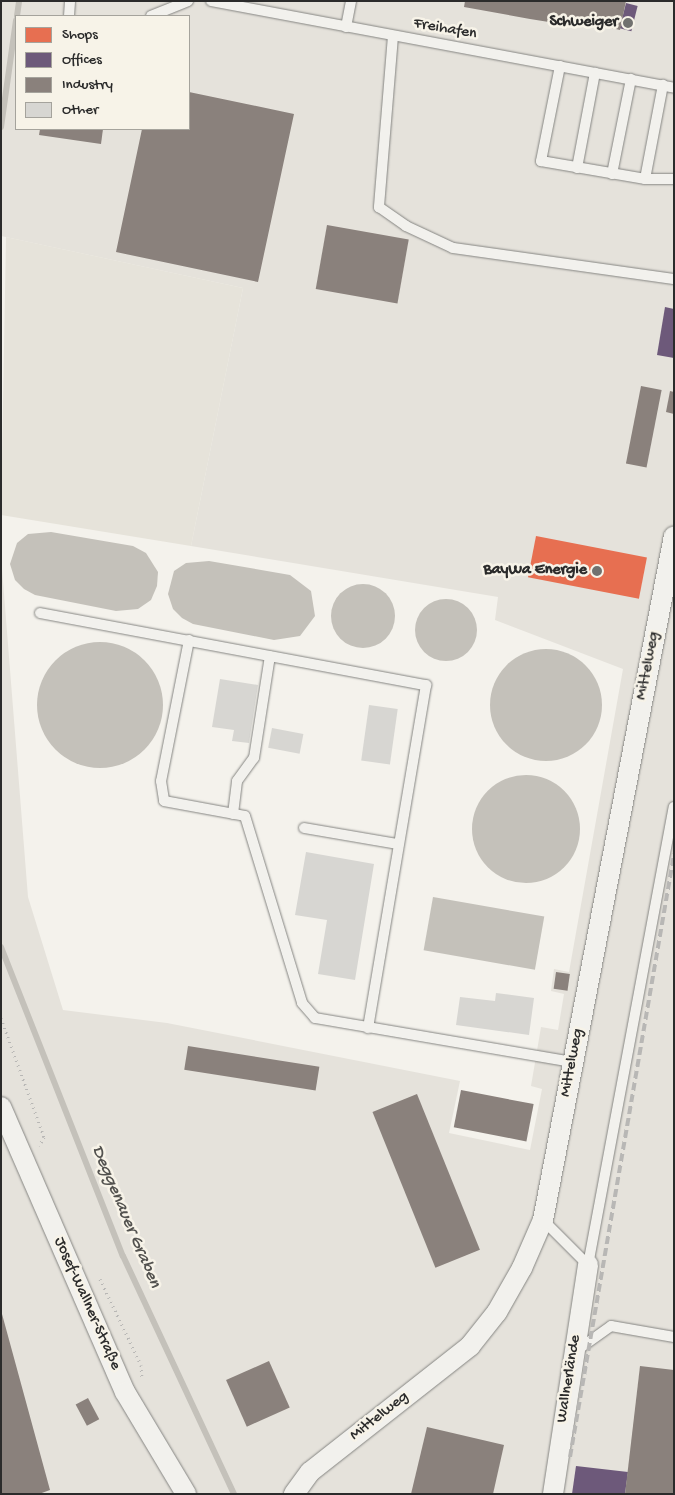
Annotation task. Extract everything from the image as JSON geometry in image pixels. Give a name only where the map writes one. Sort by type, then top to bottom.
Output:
[{"type":"street","name":"Mittelweg","points":[[294,1494],[310,1472],[470,1346],[497,1312],[522,1268],[543,1220],[674,536]]},
{"type":"street","name":"Josef-Wallner-Straße","points":[[1,1107],[26,1169],[125,1392],[186,1494]]},
{"type":"street","name":"Wallnerlände","points":[[553,1494],[588,1264]]},
{"type":"lane","points":[[69,15],[70,1]]},
{"type":"lane","points":[[153,15],[188,1]]},
{"type":"lane","name":"Freihafen","points":[[211,1],[674,88]]},
{"type":"lane","points":[[346,27],[351,1]]},
{"type":"lane","points":[[393,36],[379,207],[406,226],[453,248],[674,279]]},
{"type":"lane","points":[[560,66],[542,161],[645,179],[674,179]]},
{"type":"lane","points":[[577,168],[595,73]]},
{"type":"lane","points":[[612,174],[631,79]]},
{"type":"lane","points":[[645,179],[663,85]]},
{"type":"lane","points":[[40,613],[426,686],[368,1028]]},
{"type":"lane","points":[[189,640],[160,781],[164,802],[246,816],[302,1003],[315,1018],[573,1062]]},
{"type":"lane","points":[[233,814],[237,781],[254,758],[270,656]]},
{"type":"lane","points":[[588,1264],[674,806]]},
{"type":"lane","points":[[304,828],[398,844]]},
{"type":"lane","points":[[543,1220],[588,1264]]},
{"type":"lane","points":[[574,1353],[611,1326],[674,1338]]},
{"type":"path","points":[[1,1018],[44,1137],[26,1169]]},
{"type":"path","points":[[100,1277],[141,1366],[142,1381]]},
{"type":"shaded area","points":[[1,1],[674,1],[674,1494],[1,1494],[1,556],[28,897],[63,1010],[167,1023],[460,1081],[449,1133],[530,1150],[542,1089],[531,1086],[541,1027],[558,1030],[564,994],[551,991],[554,969],[569,972],[623,669],[495,620],[498,597],[191,546],[243,288],[1,236]]},
{"type":"shaded area","points":[[6,237],[243,288],[191,546],[1,515]]},
{"type":"shaded area","points":[[51,532],[133,546],[146,553],[158,572],[157,586],[151,600],[138,609],[116,611],[35,595],[24,589],[15,580],[10,564],[17,543],[28,534]]},
{"type":"shaded area","points":[[209,561],[290,575],[311,591],[315,616],[300,636],[274,640],[193,624],[182,618],[173,609],[168,594],[174,571],[186,563]]},
{"type":"shaded area","points":[[363,584],[381,590],[389,598],[395,616],[389,634],[381,642],[363,648],[345,642],[337,634],[331,616],[337,598],[345,590]]},
{"type":"shaded area","points":[[446,599],[458,602],[468,608],[474,618],[477,630],[474,642],[468,652],[458,658],[446,661],[434,658],[424,652],[418,642],[415,630],[418,618],[424,608],[434,602]]},
{"type":"shaded area","points":[[100,642],[124,647],[144,661],[158,681],[163,705],[158,729],[144,749],[124,763],[100,768],[76,763],[56,749],[42,729],[37,705],[42,681],[56,661],[76,647]]},
{"type":"shaded area","points":[[546,649],[567,653],[585,666],[598,684],[602,705],[598,726],[585,744],[567,757],[546,761],[525,757],[507,744],[494,726],[490,705],[494,684],[507,666],[525,653]]},
{"type":"shaded area","points":[[526,775],[547,779],[564,791],[576,808],[580,829],[576,850],[564,867],[547,879],[526,883],[505,879],[488,867],[476,850],[472,829],[476,808],[488,791],[505,779]]},
{"type":"shaded area","points":[[433,897],[544,917],[535,970],[424,950]]},
{"type":"building: Shops","points":[[536,536],[647,558],[639,599],[528,577]]},
{"type":"building: Offices","points":[[626,3],[638,6],[631,31],[620,28]]},
{"type":"building: Offices","points":[[665,307],[674,309],[674,358],[657,355]]},
{"type":"building: Offices","points":[[576,1466],[628,1472],[625,1494],[572,1494]]},
{"type":"building: Industry","points":[[465,1],[626,1],[620,30],[575,19],[574,26],[464,7]]},
{"type":"building: Industry","points":[[190,92],[294,114],[258,282],[116,252],[142,130],[190,130]]},
{"type":"building: Industry","points":[[40,130],[103,130],[101,144],[39,135]]},
{"type":"building: Industry","points":[[327,225],[409,239],[397,303],[316,289]]},
{"type":"building: Industry","points":[[641,386],[662,390],[647,468],[626,464]]},
{"type":"building: Industry","points":[[670,391],[674,392],[674,414],[666,412]]},
{"type":"building: Industry","points":[[556,972],[570,974],[567,991],[554,989]]},
{"type":"building: Industry","points":[[188,1046],[319,1067],[316,1091],[184,1070]]},
{"type":"building: Industry","points":[[461,1090],[534,1104],[526,1141],[454,1127]]},
{"type":"building: Industry","points":[[417,1094],[480,1250],[435,1268],[372,1112]]},
{"type":"building: Industry","points":[[2,1314],[50,1490],[39,1494],[1,1494]]},
{"type":"building: Industry","points":[[269,1361],[290,1408],[247,1427],[226,1380]]},
{"type":"building: Industry","points":[[640,1366],[674,1370],[674,1494],[625,1494]]},
{"type":"building: Industry","points":[[88,1398],[99,1419],[87,1426],[76,1405]]},
{"type":"building: Industry","points":[[427,1427],[504,1445],[493,1494],[411,1494]]},
{"type":"building: Other","points":[[220,679],[258,685],[249,743],[232,741],[234,730],[212,727]]},
{"type":"building: Other","points":[[369,705],[398,709],[390,764],[361,760]]},
{"type":"building: Other","points":[[272,728],[303,734],[300,754],[268,748]]},
{"type":"building: Other","points":[[306,852],[374,864],[355,980],[318,974],[327,920],[295,915]]},
{"type":"building: Other","points":[[496,993],[534,998],[529,1035],[456,1025],[460,997],[495,1001]]},
{"type":"waterway","name":"Deggenauer Graben","points":[[17,15],[19,1]]},
{"type":"waterway","name":"Deggenauer Graben","points":[[1,127],[15,27]]},
{"type":"waterway","name":"Deggenauer Graben","points":[[1,947],[123,1256],[234,1494]]},
{"type":"railway","points":[[570,1457],[674,854]]},
{"type":"place","name":"Schweiger","points":[[628,23]]},
{"type":"place","name":"BayWa Energie","points":[[597,571]]}]
